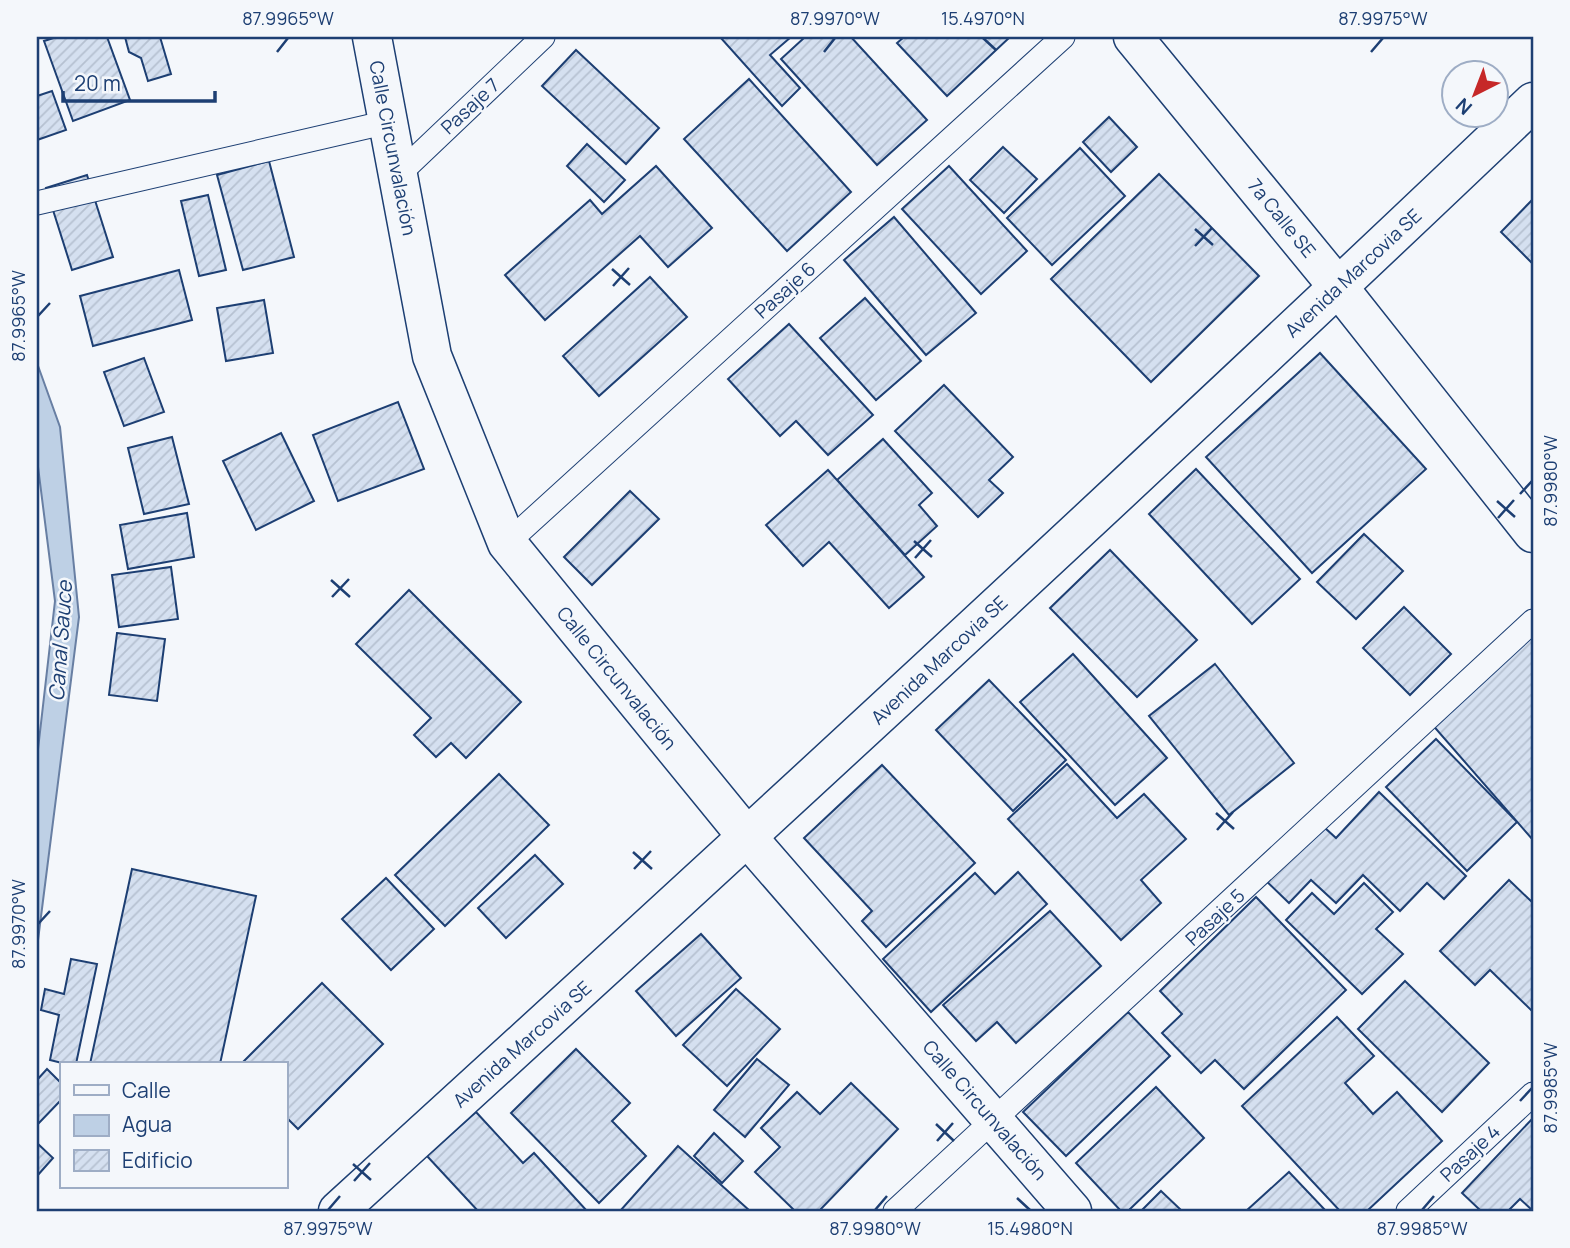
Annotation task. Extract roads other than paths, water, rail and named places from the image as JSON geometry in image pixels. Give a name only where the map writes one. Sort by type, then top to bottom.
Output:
[{"type":"street","name":"Calle Circunvalación","points":[[372,37],[432,356],[507,543],[748,838],[1072,1211]]},
{"type":"street","name":"7a Calle SE","points":[[1133,37],[1339,288],[1533,533]]},
{"type":"street","name":"Avenida Marcovia SE","points":[[338,1211],[748,838],[1339,288],[1533,102]]},
{"type":"lane","name":"Pasaje 7","points":[[398,175],[543,37]]},
{"type":"lane","name":"Pasaje 6","points":[[507,543],[1063,37]]},
{"type":"lane","points":[[37,203],[388,122]]},
{"type":"lane","name":"Pasaje 5","points":[[895,1211],[1533,621]]},
{"type":"lane","name":"Pasaje 4","points":[[1408,1211],[1533,1094]]},
{"type":"water","name":"Canal Sauce","points":[[37,363],[60,427],[79,617],[37,948],[37,758],[55,601],[37,459]]}]
